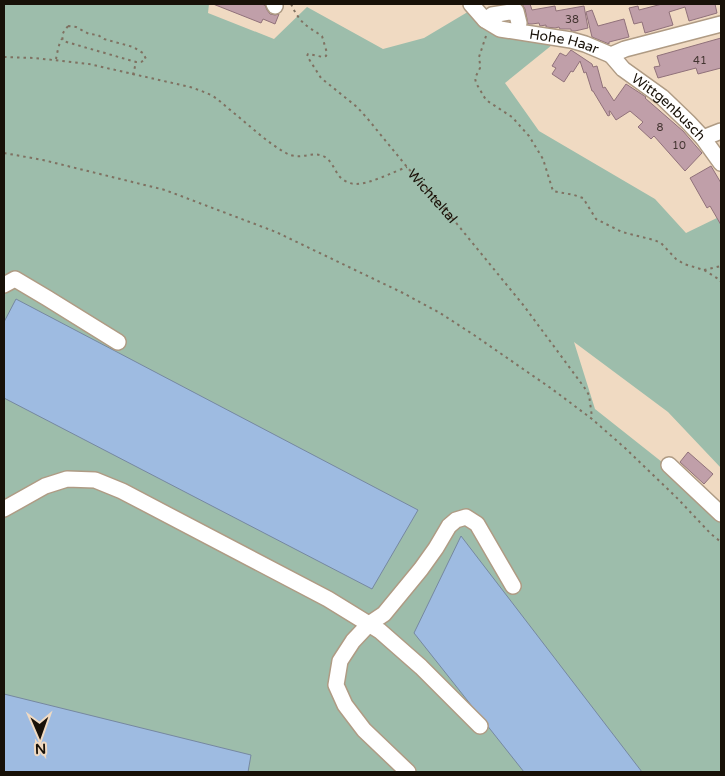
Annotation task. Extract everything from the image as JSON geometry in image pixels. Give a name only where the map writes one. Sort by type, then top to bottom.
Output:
[{"type":"street","points":[[471,4],[488,22],[492,15],[516,11],[519,23]]},
{"type":"street","name":"Hohe Haar","points":[[488,22],[507,31],[571,40],[611,55],[624,49],[721,24]]},
{"type":"street","name":"Wittgenbusch","points":[[611,55],[623,69],[662,97],[688,122],[703,138],[721,164]]},
{"type":"street","points":[[703,138],[721,131]]},
{"type":"street","points":[[4,285],[14,279],[118,342]]},
{"type":"street","points":[[669,465],[721,514]]},
{"type":"street","points":[[4,509],[45,486],[67,479],[95,480],[131,496],[328,600],[380,631],[421,667],[480,726]]},
{"type":"street","points":[[408,772],[364,730],[345,705],[336,685],[340,661],[353,640],[369,624],[384,614],[431,555],[449,526],[456,520],[466,517],[477,524],[513,586]]},
{"type":"path","name":"Wichteltal","points":[[291,4],[302,23],[322,36],[327,53],[326,56],[308,54],[307,56],[321,78],[357,107],[367,118],[524,306],[589,395],[592,418]]},
{"type":"path","points":[[488,22],[478,58],[480,68],[476,82],[486,100],[512,117],[529,136],[543,159],[553,191],[583,198],[596,219],[622,232],[661,243],[676,259],[684,264],[704,270],[721,281]]},
{"type":"path","points":[[56,59],[60,41],[68,26],[76,27],[84,32],[140,50],[146,56],[146,59],[136,62],[62,39]]},
{"type":"path","points":[[4,58],[56,59],[89,64],[190,87],[210,95],[288,154],[294,157],[317,155],[326,158],[330,161],[338,175],[350,184],[369,182],[407,167]]},
{"type":"path","points":[[133,75],[136,62]]},
{"type":"path","points":[[4,153],[43,160],[165,190],[276,232],[440,313],[592,418],[721,542]]},
{"type":"path","points":[[704,270],[721,266]]},
{"type":"path","points":[[721,276],[721,281]]},
{"type":"green space","points":[[4,4],[209,4],[208,13],[274,39],[307,7],[383,49],[424,38],[471,10],[486,28],[552,45],[505,83],[539,131],[655,199],[686,233],[721,216],[721,468],[668,412],[574,342],[595,409],[667,466],[721,520],[721,772],[4,772]]},
{"type":"water","points":[[16,299],[418,510],[372,589],[4,398],[4,322]]},
{"type":"water","points":[[461,536],[642,772],[524,772],[414,633]]},
{"type":"water","points":[[4,694],[251,755],[248,772],[4,772]]},
{"type":"building","points":[[213,4],[261,4],[265,5],[270,14],[279,14],[275,24],[263,19],[261,23]]},
{"type":"building","points":[[522,4],[530,4],[532,10],[555,6],[556,11],[584,6],[588,28],[571,31],[571,29],[560,29],[559,27],[540,26],[539,23],[528,24]]},
{"type":"building","points":[[662,4],[715,4],[717,13],[689,21],[685,7],[669,12],[673,25],[645,33],[642,22],[634,24],[629,8],[638,6],[639,10]]},
{"type":"building","points":[[592,10],[598,26],[624,19],[629,37],[609,42],[609,44],[592,37],[586,12]]},
{"type":"building","points":[[721,38],[721,68],[698,74],[696,68],[658,78],[654,67],[660,66],[657,56]]},
{"type":"building","points":[[571,50],[592,64],[593,67],[597,66],[603,88],[605,87],[614,101],[626,84],[646,97],[683,131],[702,153],[685,171],[654,136],[651,139],[638,127],[643,122],[630,111],[616,120],[610,111],[608,116],[592,91],[580,61],[564,82],[552,74],[556,68],[552,66],[560,53],[566,56]]},
{"type":"building","points":[[711,166],[721,183],[721,225],[710,206],[707,208],[690,178]]},
{"type":"building","points":[[688,452],[713,474],[704,484],[680,462]]}]
